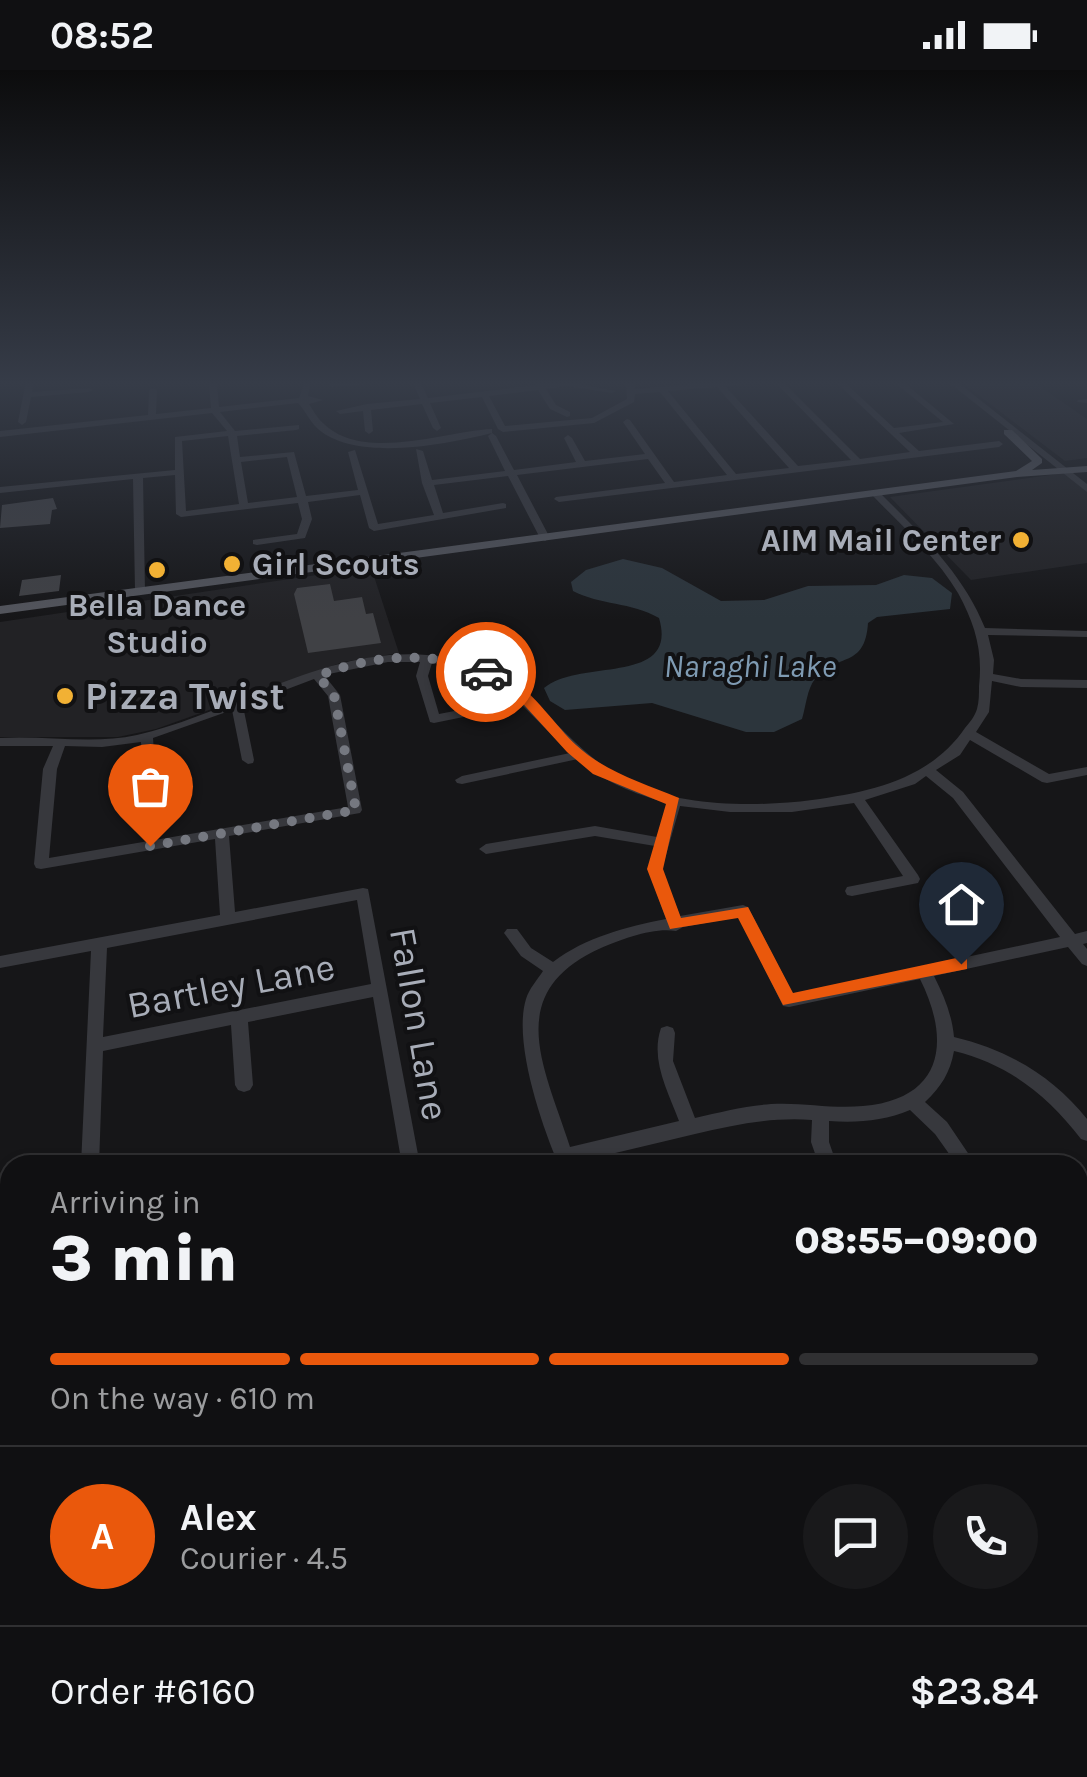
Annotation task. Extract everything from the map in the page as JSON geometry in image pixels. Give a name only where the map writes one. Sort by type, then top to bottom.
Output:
[{"type":"main road","points":[[1016,474],[1038,461]]},
{"type":"main road","points":[[0,620],[420,555],[1087,466]]},
{"type":"main road","points":[[0,610],[357,560],[420,555]]},
{"type":"main road","points":[[282,578],[357,560]]},
{"type":"street","points":[[178,461],[182,514],[364,492]]},
{"type":"street","points":[[236,461],[244,507]]},
{"type":"street","points":[[257,542],[302,536],[306,519],[293,461]]},
{"type":"street","points":[[355,461],[374,528],[438,514],[503,506]]},
{"type":"street","points":[[421,461],[438,514]]},
{"type":"street","points":[[506,461],[545,538]]},
{"type":"street","points":[[427,482],[610,461]]},
{"type":"street","points":[[653,461],[671,485]]},
{"type":"street","points":[[719,461],[733,478]]},
{"type":"street","points":[[788,461],[795,469]]},
{"type":"street","points":[[559,499],[868,461]]},
{"type":"street","points":[[1053,461],[1087,490]]},
{"type":"street","points":[[0,490],[178,472]]},
{"type":"street","points":[[138,477],[140,592]]},
{"type":"street","points":[[0,742],[106,744],[146,736],[368,661],[428,658],[480,670],[528,700],[578,755],[617,781],[674,802],[768,818],[857,798],[927,770],[970,734],[979,722],[989,677],[980,631],[954,576],[876,494]]},
{"type":"street","points":[[980,631],[1087,634]]},
{"type":"street","points":[[428,658],[422,676],[434,719],[528,700]]},
{"type":"street","points":[[60,744],[50,770],[41,864],[356,810],[334,695],[318,676]]},
{"type":"street","points":[[989,677],[1021,683],[1086,686]]},
{"type":"street","points":[[237,705],[248,760]]},
{"type":"street","points":[[970,734],[1047,779],[1087,771]]},
{"type":"street","points":[[146,736],[149,776]]},
{"type":"street","points":[[462,780],[578,755]]},
{"type":"street","points":[[927,770],[958,795],[1010,862],[1079,938],[1087,960]]},
{"type":"street","points":[[852,891],[912,880],[857,798]]},
{"type":"street","points":[[674,802],[655,869],[676,925]]},
{"type":"street","points":[[486,849],[594,831],[660,842]]},
{"type":"street","points":[[0,962],[228,919],[222,833]]},
{"type":"street","name":"Fallon Lane","points":[[228,919],[362,894],[409,1155]]},
{"type":"street","points":[[563,1155],[530,1034],[532,1006],[552,970],[592,944],[743,911],[789,1000],[1079,938]]},
{"type":"street","points":[[512,933],[526,952],[552,970]]},
{"type":"street","points":[[90,1155],[99,944]]},
{"type":"street","points":[[573,1155],[758,1113],[866,1114],[911,1100],[934,1080],[949,1043],[944,1010],[924,972]]},
{"type":"street","name":"Bartley Lane","points":[[95,1046],[380,989]]},
{"type":"street","points":[[238,1017],[244,1086]]},
{"type":"street","points":[[667,1033],[665,1062],[690,1128]]},
{"type":"street","points":[[949,1043],[987,1052],[1026,1071],[1056,1095],[1087,1133]]},
{"type":"street","points":[[911,1100],[940,1128],[960,1155]]},
{"type":"street","points":[[822,1111],[820,1142],[825,1155]]},
{"type":"shaded area","points":[[1065,473],[1087,491],[1087,563],[971,580],[890,497]]},
{"type":"shaded area","points":[[371,567],[399,653],[343,662],[156,729],[118,737],[0,737],[0,622]]},
{"type":"water","name":"Naraghi Lake","points":[[623,559],[662,568],[721,601],[764,600],[808,586],[876,585],[904,575],[932,578],[952,593],[950,609],[877,617],[868,623],[866,638],[856,654],[815,679],[802,719],[774,732],[746,732],[652,703],[565,710],[550,701],[544,688],[560,679],[641,662],[655,653],[661,639],[659,618],[573,591],[571,582],[586,570]]},
{"type":"building","points":[[53,498],[57,509],[52,510],[50,524],[0,528],[2,505]]},
{"type":"building","points":[[61,575],[59,591],[19,596],[22,580]]},
{"type":"building","points":[[330,584],[334,601],[362,597],[366,614],[373,613],[381,643],[308,653],[294,594],[297,588]]},
{"type":"way so far","points":[[150,846],[356,810],[334,695],[318,676],[354,664],[406,658],[440,660],[486,672]]},
{"type":"place","name":"AIM Mail Center","points":[[1021,540]]},
{"type":"place","name":"Girl Scouts","points":[[232,564]]},
{"type":"place","name":"Bella Dance Studio","points":[[157,570]]},
{"type":"place","name":"Pizza Twist","points":[[65,696]]},
{"type":"route","points":[[486,672],[519,692],[578,755],[598,770],[636,790],[674,802],[655,858],[655,869],[676,925],[743,911],[789,1000],[961,964]]}]
